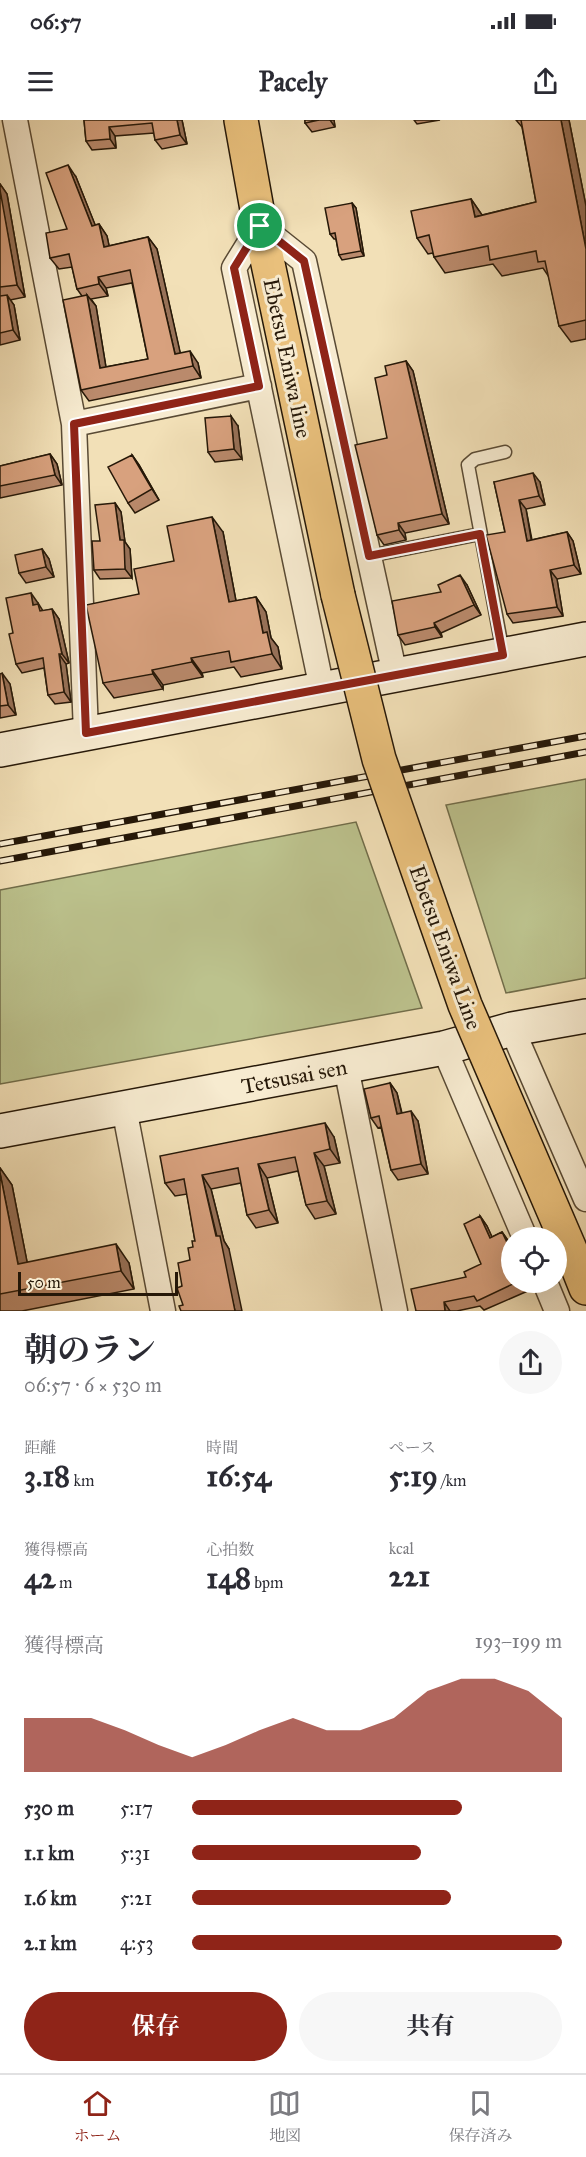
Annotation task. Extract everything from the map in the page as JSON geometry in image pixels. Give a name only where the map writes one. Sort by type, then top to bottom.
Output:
[{"type":"main road","name":"Ebetsu Eniwa line","points":[[241,120],[260,226],[338,595]]},
{"type":"main road","name":"Ebetsu Eniwa Line","points":[[338,595],[380,759],[465,1005],[581,1275]]},
{"type":"street","points":[[15,120],[74,424],[86,733]]},
{"type":"street","points":[[322,688],[234,268],[260,226],[304,261],[395,675]]},
{"type":"street","points":[[74,424],[259,386]]},
{"type":"street","points":[[0,750],[586,639]]},
{"type":"street","name":"Tetsusai sen","points":[[0,1131],[444,1048],[512,1029],[586,1016]]},
{"type":"street","points":[[512,1029],[586,1199]]},
{"type":"street","points":[[444,1048],[520,1227]]},
{"type":"street","points":[[346,1066],[395,1311]]},
{"type":"street","points":[[124,1108],[164,1311]]},
{"type":"street","points":[[549,1293],[557,1311]]},
{"type":"lane","points":[[503,655],[468,465],[476,459],[505,452]]},
{"type":"lane","points":[[369,556],[480,534]]},
{"type":"green space","points":[[586,779],[586,978],[506,993],[446,805]]},
{"type":"green space","points":[[356,822],[422,1008],[0,1084],[0,890]]},
{"type":"building","points":[[84,120],[177,120],[180,135],[155,140],[152,123],[109,127],[110,139],[86,141]]},
{"type":"building","points":[[521,120],[561,120],[586,249],[586,320],[559,326],[545,261],[538,262],[536,251],[490,260],[488,246],[434,257],[429,235],[417,238],[411,211],[471,199],[475,217],[536,202]]},
{"type":"building","points":[[68,165],[92,226],[99,224],[104,247],[148,237],[175,354],[190,351],[193,366],[81,390],[63,300],[87,295],[100,368],[148,359],[130,270],[98,277],[99,284],[77,289],[69,254],[50,258],[46,233],[67,229],[46,173]]},
{"type":"building","points":[[0,190],[17,285],[0,287]]},
{"type":"building","points":[[352,203],[361,251],[339,255],[335,233],[330,234],[325,208]]},
{"type":"building","points":[[7,295],[13,330],[0,333],[0,296]]},
{"type":"building","points":[[406,361],[442,514],[398,523],[399,530],[377,535],[355,445],[387,438],[375,378],[387,375],[385,366]]},
{"type":"building","points":[[231,416],[234,449],[208,452],[205,418]]},
{"type":"building","points":[[50,454],[55,475],[0,486],[0,466]]},
{"type":"building","points":[[132,455],[152,489],[128,503],[108,467]]},
{"type":"building","points":[[533,473],[539,496],[519,500],[527,541],[567,532],[574,565],[550,570],[557,607],[507,614],[486,535],[505,532],[494,482]]},
{"type":"building","points":[[115,503],[120,540],[124,540],[125,569],[94,570],[92,541],[100,541],[95,505]]},
{"type":"building","points":[[212,517],[229,602],[256,597],[263,633],[267,632],[272,654],[231,662],[229,651],[191,658],[192,662],[152,670],[153,674],[103,683],[86,605],[139,594],[134,569],[174,561],[167,526]]},
{"type":"building","points":[[42,549],[46,567],[19,573],[15,555]]},
{"type":"building","points":[[460,575],[474,605],[434,623],[435,627],[398,635],[392,601],[441,592],[438,585]]},
{"type":"building","points":[[31,593],[33,605],[38,604],[40,611],[52,609],[62,654],[59,654],[64,692],[48,695],[43,658],[16,664],[9,634],[13,633],[6,598]]},
{"type":"building","points":[[2,673],[8,705],[0,706],[0,674]]},
{"type":"building","points":[[390,1083],[397,1114],[411,1111],[421,1164],[391,1170],[379,1116],[371,1118],[364,1089]]},
{"type":"building","points":[[325,1123],[330,1149],[314,1153],[327,1201],[306,1205],[295,1157],[258,1164],[269,1210],[247,1215],[238,1168],[202,1175],[216,1236],[220,1236],[235,1311],[181,1311],[179,1306],[183,1305],[177,1288],[182,1286],[178,1263],[190,1260],[188,1248],[193,1247],[192,1241],[195,1241],[184,1179],[165,1183],[160,1156]]},
{"type":"building","points":[[0,1173],[18,1264],[116,1244],[121,1271],[0,1294]]},
{"type":"building","points":[[480,1216],[490,1238],[501,1232],[501,1290],[477,1301],[474,1296],[444,1302],[445,1311],[416,1311],[411,1289],[466,1277],[464,1272],[481,1264],[464,1224]]},
{"type":"railway","points":[[0,844],[586,736]]},
{"type":"railway","points":[[0,861],[586,752]]},
{"type":"route","points":[[260,226],[304,261],[369,556],[480,534],[503,655],[86,733],[74,424],[259,386],[234,268],[260,226]]}]
